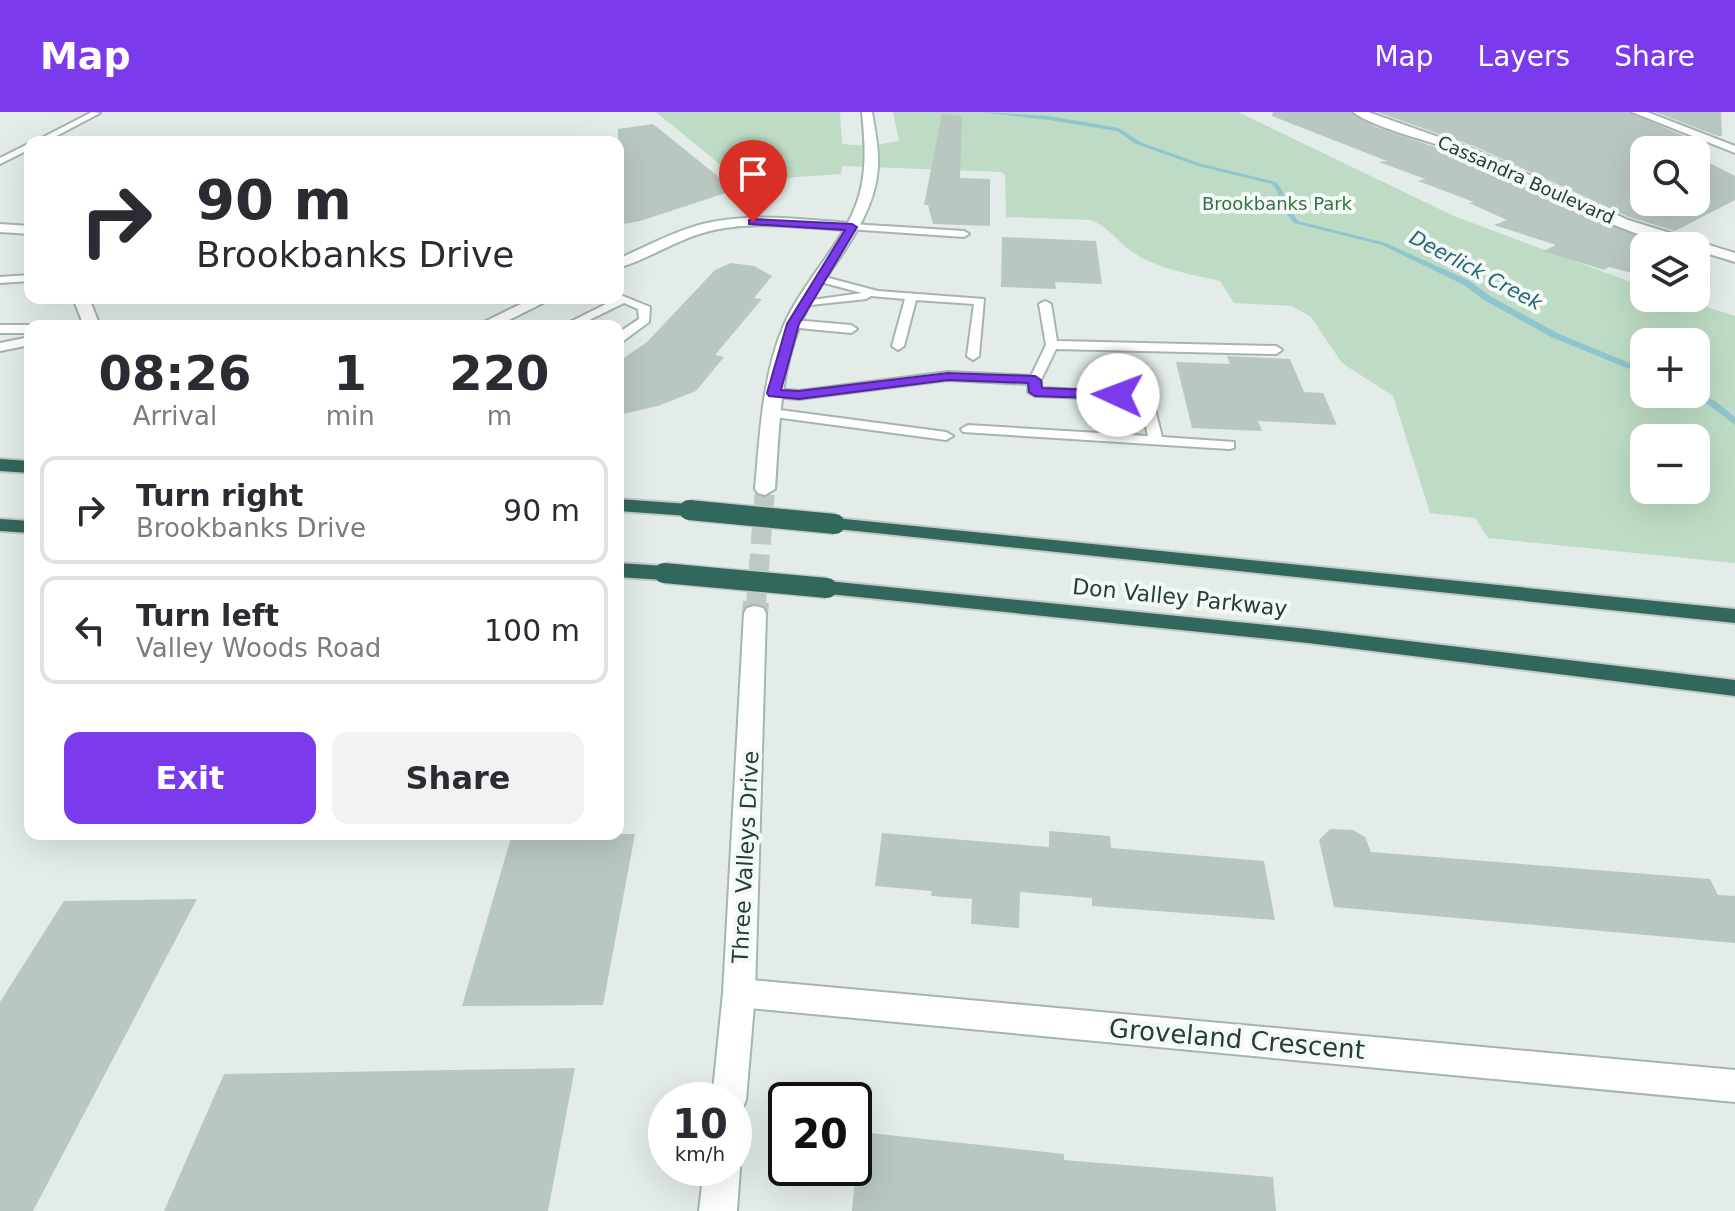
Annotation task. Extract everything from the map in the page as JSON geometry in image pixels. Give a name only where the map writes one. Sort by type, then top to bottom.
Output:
[{"type":"highway","points":[[0,465],[24,467]]},
{"type":"highway","name":"Don Valley Parkway","points":[[624,505],[835,524],[1735,616]]},
{"type":"highway","points":[[0,525],[24,527]]},
{"type":"highway","name":"Don Valley Parkway","points":[[624,570],[1308,636],[1735,688]]},
{"type":"street","points":[[765,489],[774,393],[793,324],[852,227],[866,195],[872,171],[867,112]]},
{"type":"street","name":"Cassandra Boulevard","points":[[1358,112],[1471,152],[1623,223],[1652,232]]},
{"type":"street","points":[[1637,112],[1735,150]]},
{"type":"street","points":[[624,261],[683,235],[717,225],[753,222],[852,227]]},
{"type":"street","points":[[0,228],[24,230]]},
{"type":"street","name":"Cassandra Boulevard","points":[[1710,250],[1735,258]]},
{"type":"street","points":[[497,320],[532,304]]},
{"type":"street","name":"Three Valleys Drive","points":[[731,1082],[739,993],[755,613]]},
{"type":"street","name":"Groveland Crescent","points":[[739,993],[1735,1086]]},
{"type":"street","points":[[718,1211],[720,1186]]},
{"type":"lane","points":[[50,136],[96,113]]},
{"type":"lane","points":[[1,160],[24,149]]},
{"type":"lane","points":[[852,227],[964,234]]},
{"type":"lane","points":[[0,280],[24,278]]},
{"type":"lane","points":[[821,279],[878,294],[980,301],[973,356]]},
{"type":"lane","points":[[805,304],[878,294]]},
{"type":"lane","points":[[898,346],[911,297]]},
{"type":"lane","points":[[624,300],[644,307],[645,320],[624,335]]},
{"type":"lane","points":[[579,320],[609,304]]},
{"type":"lane","points":[[1045,304],[1052,345],[1035,380],[1035,392],[1146,396],[1156,441]]},
{"type":"lane","points":[[793,324],[851,329]]},
{"type":"lane","points":[[0,329],[24,329]]},
{"type":"lane","points":[[0,347],[24,342]]},
{"type":"lane","points":[[1052,345],[1276,350]]},
{"type":"lane","points":[[774,393],[799,395],[948,376],[1035,380]]},
{"type":"lane","points":[[772,413],[946,436]]},
{"type":"lane","points":[[968,429],[1229,445]]},
{"type":"green space","name":"Brookbanks Park","points":[[656,112],[840,112],[842,144],[868,146],[899,141],[893,112],[1238,112],[1454,216],[1630,282],[1630,312],[1710,312],[1710,308],[1735,316],[1735,563],[1488,538],[1475,518],[1430,513],[1393,396],[1342,363],[1311,317],[1292,306],[1234,303],[1220,281],[1151,262],[1131,251],[1091,220],[1006,217],[1005,175],[1002,172],[842,166],[841,174],[740,181]]},
{"type":"building","points":[[1273,112],[1350,112],[1376,127],[1467,158],[1580,213],[1630,232],[1630,272],[1609,267],[1604,270],[1543,251],[1556,245],[1494,225],[1507,220],[1469,203],[1474,202],[1418,181],[1425,179],[1379,162],[1387,161],[1272,116]]},
{"type":"building","points":[[1377,112],[1629,112],[1684,136],[1630,136],[1630,216],[1704,216],[1675,231],[1629,217],[1476,147]]},
{"type":"building","points":[[1655,112],[1721,112],[1722,136],[1718,136]]},
{"type":"building","points":[[942,114],[962,116],[960,178],[990,179],[990,226],[933,224],[928,205],[924,205]]},
{"type":"building","points":[[653,124],[735,190],[624,224],[624,136],[618,136],[618,129]]},
{"type":"building","points":[[1710,163],[1735,176],[1735,200],[1710,213]]},
{"type":"building","points":[[1002,237],[1096,241],[1102,284],[1055,282],[1056,289],[1001,287]]},
{"type":"building","points":[[731,263],[754,266],[772,276],[754,298],[762,299],[715,355],[724,357],[696,391],[658,406],[624,414],[624,358],[647,342],[715,270]]},
{"type":"building","points":[[1227,356],[1290,359],[1304,392],[1323,393],[1337,425],[1258,421],[1262,431],[1192,428],[1176,362],[1230,364]]},
{"type":"building","points":[[1330,829],[1353,830],[1365,837],[1371,852],[1710,879],[1718,895],[1735,896],[1735,943],[1334,907],[1319,840]]},
{"type":"building","points":[[1049,831],[1110,836],[1111,848],[1264,861],[1275,920],[1092,906],[1092,898],[1020,892],[1019,928],[971,924],[972,899],[931,896],[932,891],[875,886],[882,833],[1049,847]]},
{"type":"building","points":[[624,834],[635,834],[603,1005],[462,1006],[510,840],[624,840]]},
{"type":"building","points":[[197,899],[33,1211],[0,1211],[0,1002],[64,901]]},
{"type":"building","points":[[575,1068],[548,1211],[164,1211],[224,1074]]},
{"type":"building","points":[[872,1133],[1064,1154],[1064,1160],[1273,1177],[1276,1211],[852,1211],[855,1186],[872,1186]]},
{"type":"waterway","name":"Deerlick Creek","points":[[983,112],[1049,118],[1119,130],[1138,143],[1200,165],[1274,183],[1287,211],[1296,222],[1384,244],[1467,283],[1487,298],[1554,335],[1630,366]]},
{"type":"waterway","name":"Deerlick Creek","points":[[1710,402],[1735,422]]},
{"type":"tunnel","points":[[756,604],[765,489]]},
{"type":"tunnel","points":[[755,613],[756,602]]},
{"type":"route","points":[[753,222],[852,227],[793,324],[774,393],[799,395],[913,383],[948,376],[1035,380],[1035,392],[1118,395]]}]
